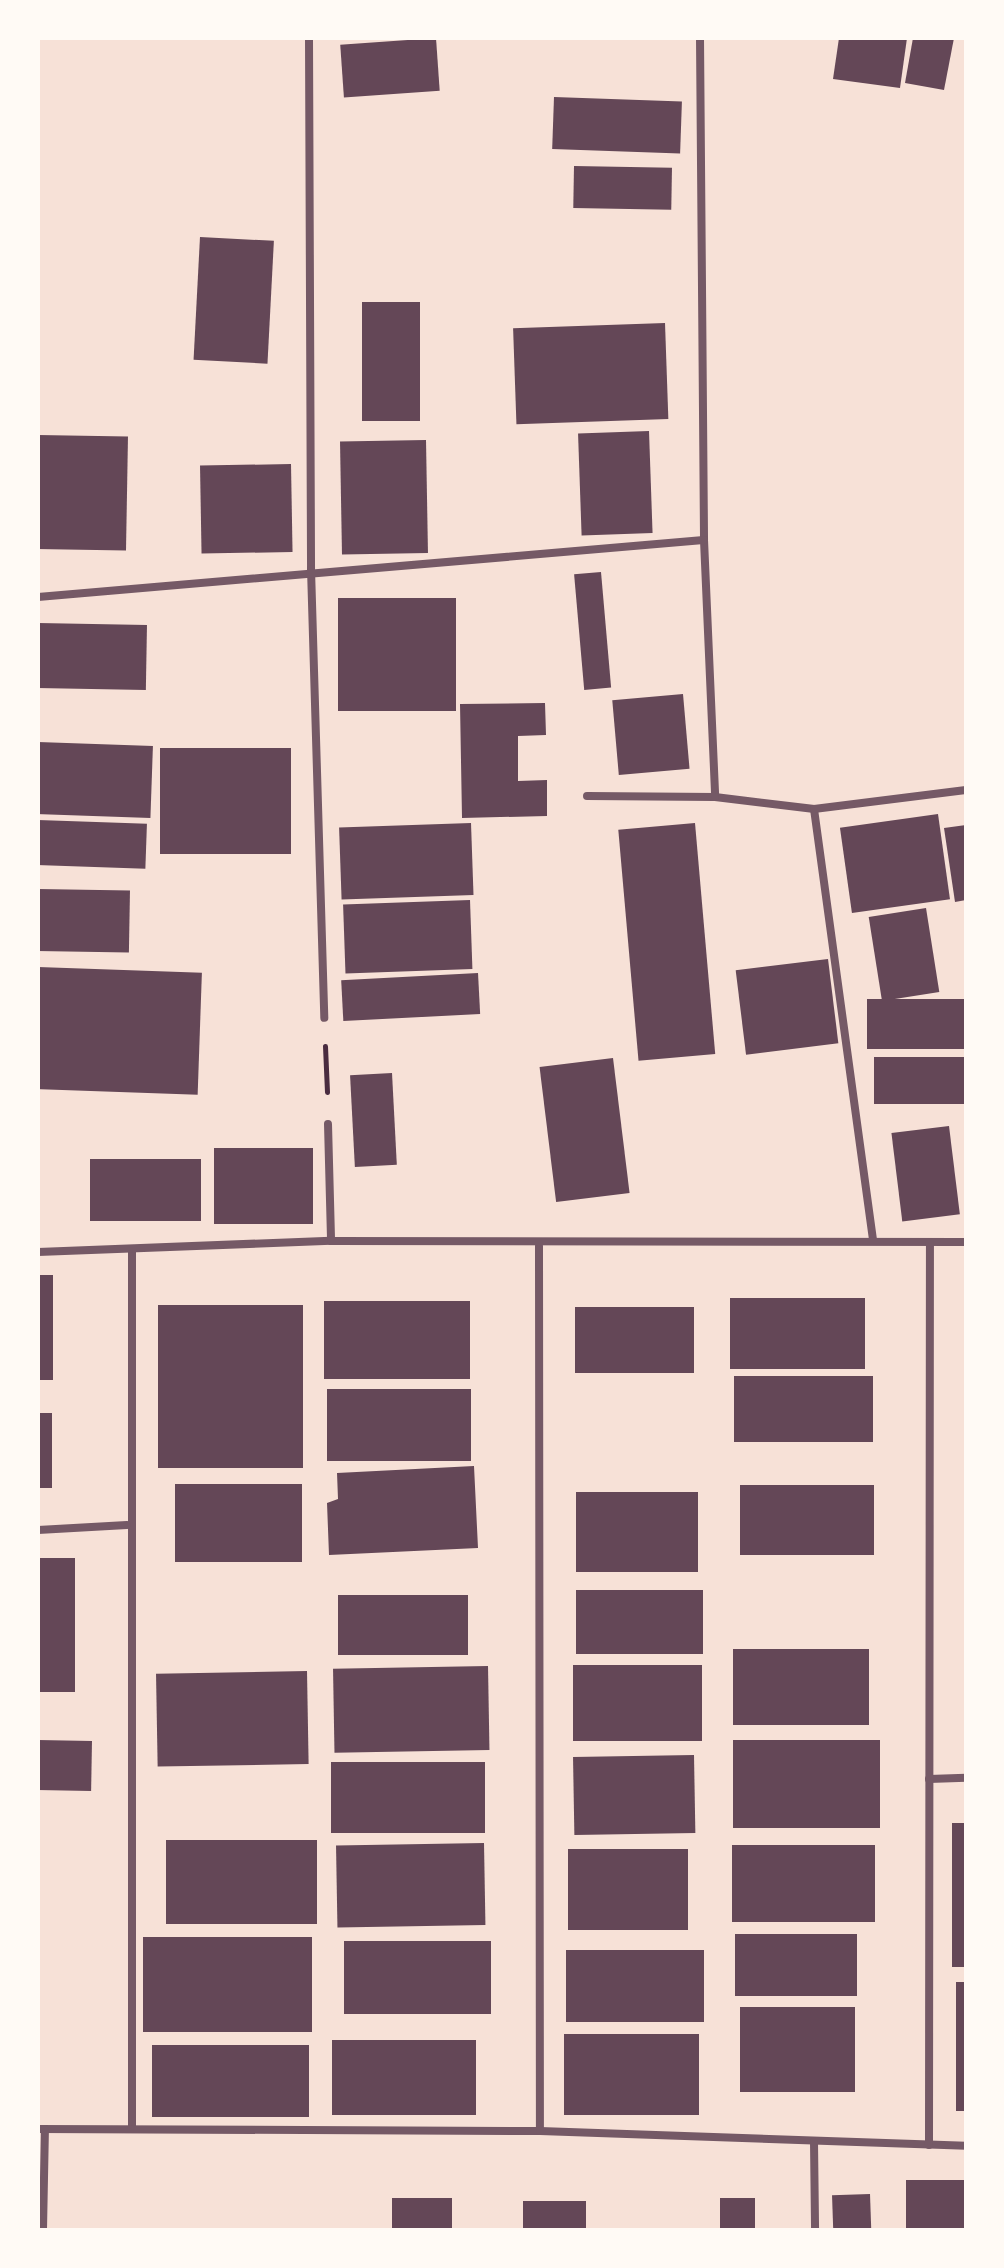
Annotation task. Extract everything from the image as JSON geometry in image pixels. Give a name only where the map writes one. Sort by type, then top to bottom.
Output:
[{"type":"street","points":[[309,38],[311,569],[324,1018]]},
{"type":"street","points":[[700,38],[704,540],[715,797]]},
{"type":"street","points":[[38,597],[311,569],[704,540]]},
{"type":"street","points":[[587,796],[715,797],[814,809],[966,790]]},
{"type":"street","points":[[814,809],[873,1241]]},
{"type":"street","points":[[328,1124],[331,1241]]},
{"type":"street","points":[[38,1252],[132,1251],[331,1241],[539,1246],[966,1242]]},
{"type":"street","points":[[929,2145],[930,1242]]},
{"type":"street","points":[[539,1246],[540,2131]]},
{"type":"street","points":[[132,1251],[127,1525],[132,2128]]},
{"type":"street","points":[[38,1530],[127,1525]]},
{"type":"street","points":[[929,1779],[966,1778]]},
{"type":"street","points":[[43,2230],[41,2129],[540,2131],[966,2146]]},
{"type":"street","points":[[814,2142],[815,2230]]},
{"type":"path","points":[[324,1018],[328,1124]]},
{"type":"building","points":[[436,38],[440,91],[344,98],[340,45]]},
{"type":"building","points":[[839,38],[907,38],[900,88],[833,79]]},
{"type":"building","points":[[913,38],[954,38],[944,90],[905,83]]},
{"type":"building","points":[[554,97],[682,101],[680,153],[552,149]]},
{"type":"building","points":[[574,166],[672,168],[671,210],[573,208]]},
{"type":"building","points":[[200,237],[274,241],[267,364],[194,360]]},
{"type":"building","points":[[362,302],[420,302],[420,421],[362,421]]},
{"type":"building","points":[[665,323],[668,419],[516,424],[513,328]]},
{"type":"building","points":[[649,431],[653,533],[582,535],[578,433]]},
{"type":"building","points":[[38,435],[128,437],[126,551],[38,549]]},
{"type":"building","points":[[426,440],[428,553],[342,554],[340,442]]},
{"type":"building","points":[[291,464],[293,552],[202,554],[200,466]]},
{"type":"building","points":[[601,572],[611,688],[584,690],[574,574]]},
{"type":"building","points":[[338,598],[456,598],[456,711],[338,711]]},
{"type":"building","points":[[38,623],[147,625],[146,690],[38,688]]},
{"type":"building","points":[[683,694],[690,769],[619,775],[612,700]]},
{"type":"building","points":[[545,703],[546,735],[518,736],[518,781],[547,780],[547,816],[462,818],[460,704]]},
{"type":"building","points":[[38,742],[153,746],[150,818],[38,814]]},
{"type":"building","points":[[160,748],[291,748],[291,854],[160,854]]},
{"type":"building","points":[[938,814],[950,899],[852,913],[840,828]]},
{"type":"building","points":[[38,820],[147,824],[145,869],[38,865]]},
{"type":"building","points":[[471,823],[474,895],[342,900],[339,828]]},
{"type":"building","points":[[695,823],[715,1054],[639,1061],[618,830]]},
{"type":"building","points":[[966,825],[966,900],[955,902],[944,828]]},
{"type":"building","points":[[38,889],[130,891],[129,953],[38,951]]},
{"type":"building","points":[[470,900],[472,969],[345,973],[343,904]]},
{"type":"building","points":[[926,908],[939,992],[882,1001],[869,917]]},
{"type":"building","points":[[828,959],[838,1043],[746,1055],[736,970]]},
{"type":"building","points":[[38,967],[202,973],[198,1095],[38,1089]]},
{"type":"building","points":[[478,973],[480,1014],[343,1021],[341,980]]},
{"type":"building","points":[[867,999],[966,999],[966,1049],[867,1049]]},
{"type":"building","points":[[874,1057],[966,1057],[966,1104],[874,1104]]},
{"type":"building","points":[[613,1058],[630,1193],[556,1202],[540,1067]]},
{"type":"building","points":[[392,1073],[397,1165],[355,1167],[350,1075]]},
{"type":"building","points":[[949,1126],[960,1214],[902,1221],[891,1133]]},
{"type":"building","points":[[214,1148],[313,1148],[313,1224],[214,1224]]},
{"type":"building","points":[[90,1159],[201,1159],[201,1221],[90,1221]]},
{"type":"building","points":[[38,1275],[53,1275],[53,1380],[38,1380]]},
{"type":"building","points":[[730,1298],[865,1298],[865,1369],[730,1369]]},
{"type":"building","points":[[324,1301],[470,1301],[470,1379],[324,1379]]},
{"type":"building","points":[[158,1305],[303,1305],[303,1468],[158,1468]]},
{"type":"building","points":[[575,1307],[694,1307],[694,1373],[575,1373]]},
{"type":"building","points":[[734,1376],[873,1376],[873,1442],[734,1442]]},
{"type":"building","points":[[327,1389],[471,1389],[471,1461],[327,1461]]},
{"type":"building","points":[[38,1413],[52,1413],[52,1488],[38,1488]]},
{"type":"building","points":[[474,1466],[478,1548],[329,1555],[327,1503],[338,1499],[337,1473]]},
{"type":"building","points":[[175,1484],[302,1484],[302,1562],[175,1562]]},
{"type":"building","points":[[740,1485],[874,1485],[874,1555],[740,1555]]},
{"type":"building","points":[[576,1492],[698,1492],[698,1572],[576,1572]]},
{"type":"building","points":[[38,1558],[75,1558],[75,1692],[38,1692]]},
{"type":"building","points":[[576,1590],[703,1590],[703,1654],[576,1654]]},
{"type":"building","points":[[338,1595],[468,1595],[468,1655],[338,1655]]},
{"type":"building","points":[[733,1649],[869,1649],[869,1725],[733,1725]]},
{"type":"building","points":[[573,1665],[702,1665],[702,1741],[573,1741]]},
{"type":"building","points":[[488,1666],[489,1750],[334,1753],[333,1669]]},
{"type":"building","points":[[307,1671],[309,1764],[158,1767],[156,1674]]},
{"type":"building","points":[[38,1740],[92,1741],[91,1791],[38,1790]]},
{"type":"building","points":[[733,1740],[880,1740],[880,1828],[733,1828]]},
{"type":"building","points":[[694,1755],[695,1833],[574,1835],[573,1757]]},
{"type":"building","points":[[331,1762],[485,1762],[485,1833],[331,1833]]},
{"type":"building","points":[[952,1823],[966,1823],[966,1967],[952,1967]]},
{"type":"building","points":[[166,1840],[317,1840],[317,1924],[166,1924]]},
{"type":"building","points":[[484,1843],[485,1925],[337,1928],[336,1846]]},
{"type":"building","points":[[732,1845],[875,1845],[875,1922],[732,1922]]},
{"type":"building","points":[[568,1849],[688,1849],[688,1930],[568,1930]]},
{"type":"building","points":[[735,1934],[857,1934],[857,1996],[735,1996]]},
{"type":"building","points":[[143,1937],[312,1937],[312,2032],[143,2032]]},
{"type":"building","points":[[344,1941],[491,1941],[491,2014],[344,2014]]},
{"type":"building","points":[[566,1950],[704,1950],[704,2022],[566,2022]]},
{"type":"building","points":[[956,1982],[966,1982],[966,2111],[956,2111]]},
{"type":"building","points":[[740,2007],[855,2007],[855,2092],[740,2092]]},
{"type":"building","points":[[564,2034],[699,2034],[699,2115],[564,2115]]},
{"type":"building","points":[[332,2040],[476,2040],[476,2115],[332,2115]]},
{"type":"building","points":[[152,2045],[309,2045],[309,2117],[152,2117]]},
{"type":"building","points":[[906,2180],[966,2180],[966,2230],[906,2230]]},
{"type":"building","points":[[870,2194],[871,2230],[833,2230],[832,2195]]},
{"type":"building","points":[[392,2198],[452,2198],[452,2230],[392,2230]]},
{"type":"building","points":[[720,2198],[755,2198],[755,2230],[720,2230]]},
{"type":"building","points":[[523,2201],[586,2201],[586,2230],[523,2230]]}]
